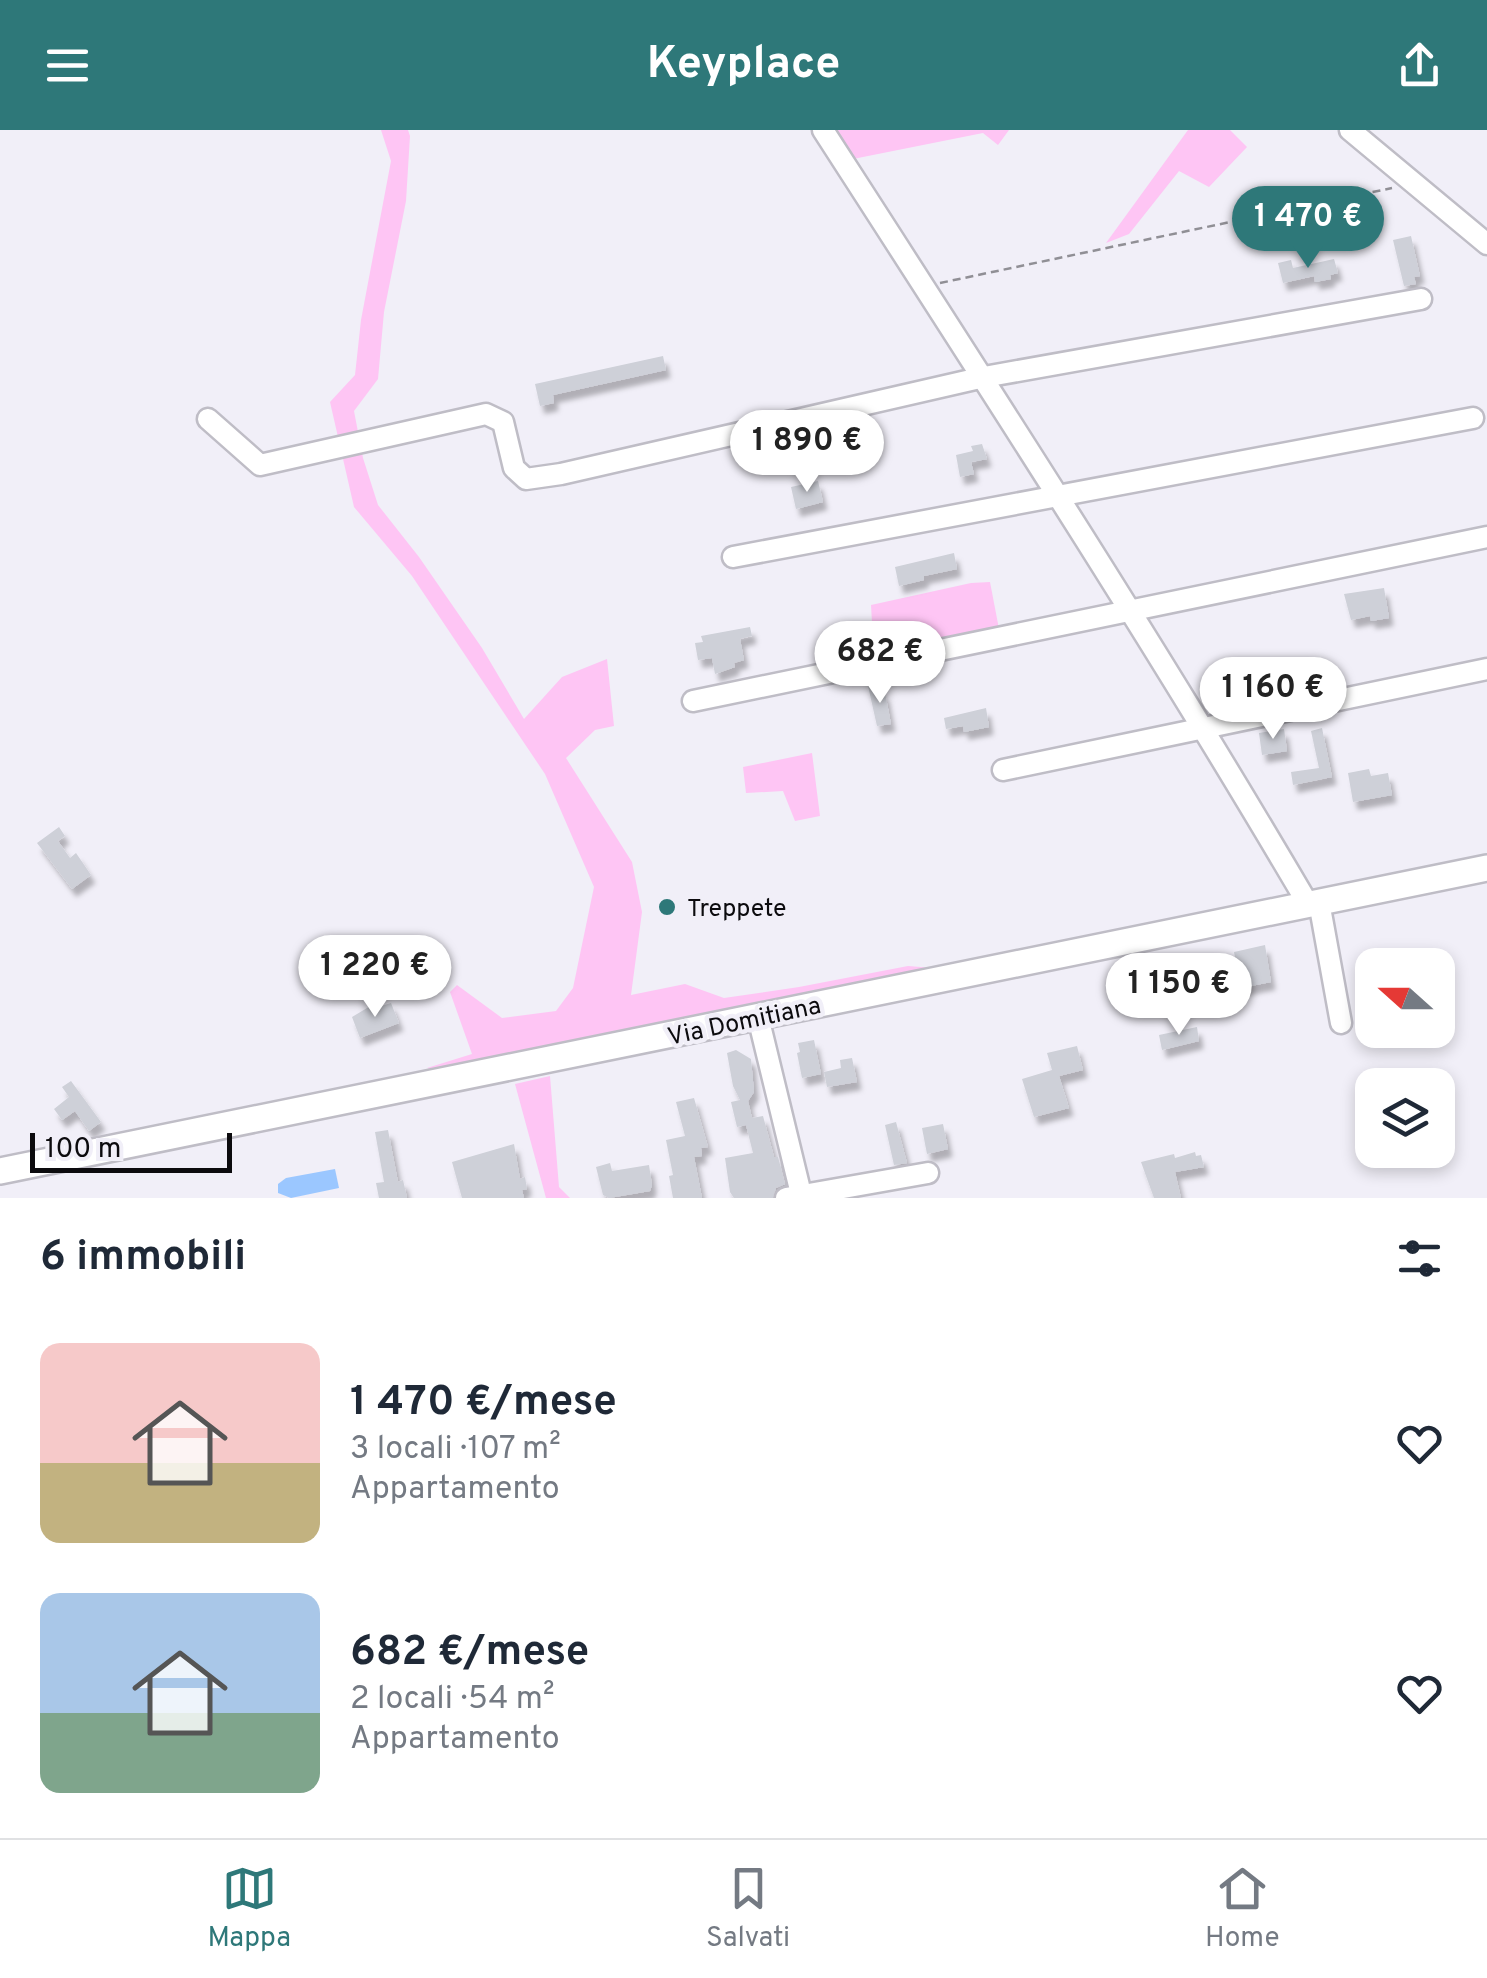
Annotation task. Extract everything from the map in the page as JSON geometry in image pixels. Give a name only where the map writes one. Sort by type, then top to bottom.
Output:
[{"type":"main road","name":"Via Domitiana","points":[[0,1172],[1487,868]]},
{"type":"street","points":[[823,130],[1314,903],[1341,1023]]},
{"type":"street","points":[[1350,130],[1487,244]]},
{"type":"street","points":[[208,418],[260,465],[486,414],[502,422],[514,468],[526,479],[984,378],[1421,298]]},
{"type":"street","points":[[733,557],[1473,418]]},
{"type":"street","points":[[692,700],[1487,537]]},
{"type":"street","points":[[1002,770],[1487,669]]},
{"type":"street","points":[[758,1017],[797,1197],[928,1173]]},
{"type":"path","points":[[924,286],[1413,184]]},
{"type":"shaded area","points":[[381,130],[408,130],[410,136],[406,201],[384,312],[378,379],[354,411],[363,458],[378,505],[482,648],[524,719],[562,677],[607,659],[614,726],[595,730],[566,758],[632,862],[642,912],[631,995],[685,984],[724,998],[908,966],[946,969],[700,1015],[437,1072],[427,1068],[472,1054],[450,992],[457,985],[502,1018],[556,1011],[573,988],[594,887],[545,774],[412,576],[354,507],[330,402],[355,375],[361,320],[391,161]]},
{"type":"shaded area","points":[[835,130],[1009,130],[998,145],[983,133],[853,159]]},
{"type":"shaded area","points":[[1188,130],[1230,130],[1247,147],[1209,187],[1179,171],[1129,234],[1106,243]]},
{"type":"shaded area","points":[[990,582],[999,629],[874,658],[871,605]]},
{"type":"shaded area","points":[[812,753],[820,816],[795,821],[783,791],[746,793],[743,767]]},
{"type":"shaded area","points":[[550,1076],[559,1187],[570,1198],[546,1198],[515,1084]]},
{"type":"water","points":[[335,1169],[339,1188],[291,1198],[278,1193],[278,1184],[286,1178]]},
{"type":"building","points":[[1411,236],[1420,276],[1414,277],[1416,284],[1404,286],[1393,240]]},
{"type":"building","points":[[1334,259],[1338,273],[1330,275],[1331,279],[1315,282],[1314,276],[1283,283],[1278,263],[1291,260],[1293,268]]},
{"type":"building","points":[[663,356],[666,370],[553,395],[554,403],[540,406],[535,384]]},
{"type":"building","points":[[982,444],[987,459],[971,462],[974,474],[960,477],[956,455]]},
{"type":"building","points":[[818,481],[823,502],[796,509],[791,487]]},
{"type":"building","points":[[954,553],[957,569],[899,586],[895,567]]},
{"type":"building","points":[[1384,588],[1389,618],[1351,620],[1344,594]]},
{"type":"building","points":[[750,627],[752,636],[740,639],[744,660],[734,663],[735,667],[715,674],[712,658],[698,660],[695,643],[703,642],[701,636]]},
{"type":"building","points":[[879,684],[881,694],[885,693],[891,724],[877,726],[868,686]]},
{"type":"building","points":[[986,708],[989,727],[964,732],[963,726],[946,729],[944,718]]},
{"type":"building","points":[[1322,728],[1332,777],[1293,785],[1291,772],[1319,768],[1311,731]]},
{"type":"building","points":[[1284,729],[1287,751],[1262,755],[1259,733]]},
{"type":"building","points":[[1369,769],[1371,776],[1388,773],[1392,795],[1353,802],[1348,773]]},
{"type":"building","points":[[59,827],[65,836],[58,841],[70,858],[76,853],[91,875],[72,889],[37,843]]},
{"type":"building","points":[[1265,945],[1271,982],[1241,988],[1234,952]]},
{"type":"building","points":[[1164,970],[1180,974],[1184,998],[1155,1002],[1147,973]]},
{"type":"building","points":[[391,1003],[399,1023],[360,1038],[352,1017],[372,1005],[375,1008]]},
{"type":"building","points":[[1197,1027],[1199,1041],[1162,1050],[1159,1035]]},
{"type":"building","points":[[814,1040],[821,1074],[802,1078],[798,1043]]},
{"type":"building","points":[[1077,1046],[1083,1070],[1059,1076],[1069,1108],[1034,1117],[1022,1079],[1052,1070],[1047,1053]]},
{"type":"building","points":[[736,1050],[751,1059],[754,1092],[748,1101],[752,1118],[763,1116],[785,1184],[776,1188],[773,1198],[734,1198],[730,1192],[725,1158],[753,1153],[746,1125],[737,1127],[731,1102],[740,1100],[733,1086],[727,1053]]},
{"type":"building","points":[[852,1058],[857,1082],[827,1087],[824,1072],[841,1068],[840,1060]]},
{"type":"building","points":[[71,1081],[101,1122],[89,1131],[75,1111],[62,1120],[54,1109],[69,1097],[62,1087]]},
{"type":"building","points":[[694,1098],[708,1147],[701,1148],[702,1156],[694,1157],[702,1198],[673,1198],[666,1140],[685,1136],[676,1102]]},
{"type":"building","points":[[896,1122],[907,1163],[894,1165],[885,1125]]},
{"type":"building","points":[[943,1124],[948,1149],[927,1154],[922,1128]]},
{"type":"building","points":[[388,1130],[398,1182],[403,1180],[407,1198],[379,1198],[376,1183],[384,1182],[375,1132]]},
{"type":"building","points":[[514,1144],[520,1179],[525,1177],[524,1198],[462,1198],[452,1162]]},
{"type":"building","points":[[1195,1152],[1196,1156],[1201,1155],[1204,1167],[1175,1172],[1181,1198],[1154,1198],[1141,1162]]},
{"type":"building","points":[[610,1163],[612,1171],[649,1165],[650,1191],[609,1198],[603,1195],[596,1167]]},
{"type":"place","name":"Treppete","points":[[667,907]]}]
